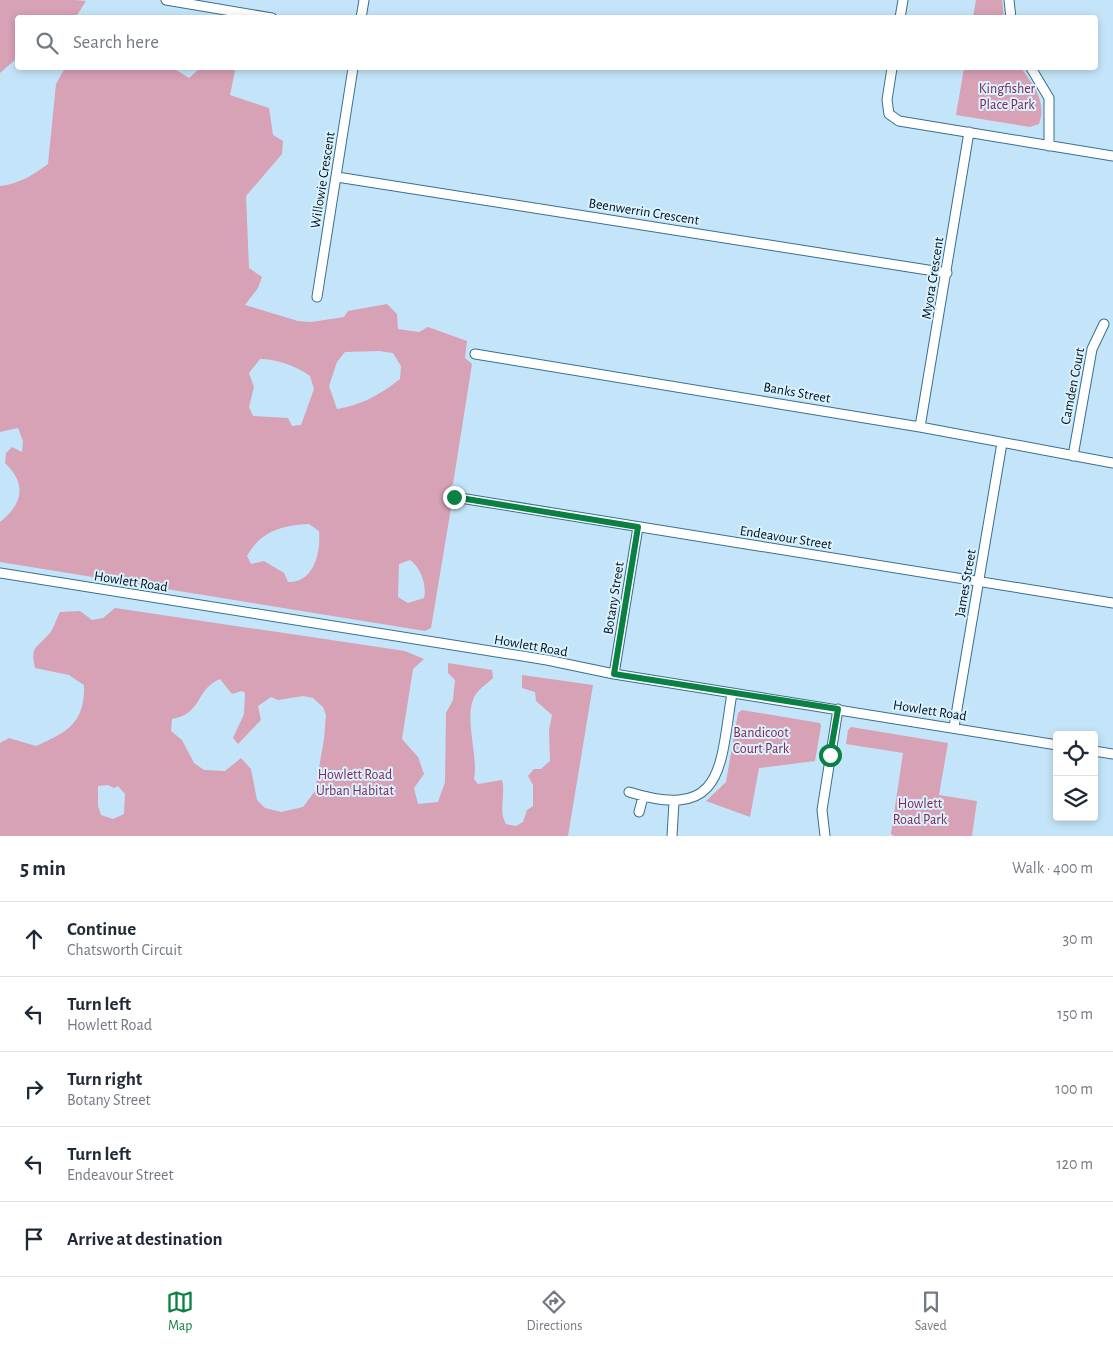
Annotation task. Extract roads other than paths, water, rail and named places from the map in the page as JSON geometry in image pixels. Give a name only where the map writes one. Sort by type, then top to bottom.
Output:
[{"type":"street","points":[[166,0],[254,15]]},
{"type":"street","points":[[362,15],[364,0]]},
{"type":"street","points":[[900,15],[903,0]]},
{"type":"street","points":[[1009,0],[1011,15]]},
{"type":"street","name":"Willowie Crescent","points":[[317,297],[353,70]]},
{"type":"street","points":[[892,70],[887,100],[888,114],[899,121],[1113,156]]},
{"type":"street","points":[[1032,70],[1049,98],[1049,146]]},
{"type":"street","name":"Myora Crescent","points":[[920,427],[969,132]]},
{"type":"street","name":"Beenwerrin Crescent","points":[[337,177],[947,273]]},
{"type":"street","name":"Camden Court","points":[[1073,456],[1092,349],[1104,324]]},
{"type":"street","name":"Banks Street","points":[[476,354],[920,427],[1113,463]]},
{"type":"street","name":"James Street","points":[[954,727],[1002,443]]},
{"type":"street","name":"Endeavour Street","points":[[454,497],[1113,603]]},
{"type":"street","name":"Botany Street","points":[[614,674],[638,527]]},
{"type":"street","name":"Howlett Road","points":[[0,573],[547,660],[614,674],[1053,744]]},
{"type":"street","points":[[630,792],[643,797],[674,802],[695,798],[710,787],[719,770],[732,693]]},
{"type":"street","points":[[825,836],[822,810],[838,709]]},
{"type":"street","points":[[1098,752],[1113,754]]},
{"type":"street","points":[[639,812],[643,797]]},
{"type":"street","points":[[672,836],[674,802]]},
{"type":"park label","name":"Kingfisher Place Park","points":[[1007,96]]},
{"type":"park label","name":"Bandicoot Court Park","points":[[761,740]]},
{"type":"park label","name":"Howlett Road Urban Habitat","points":[[355,782]]},
{"type":"park label","name":"Howlett Road Park","points":[[920,812]]}]
